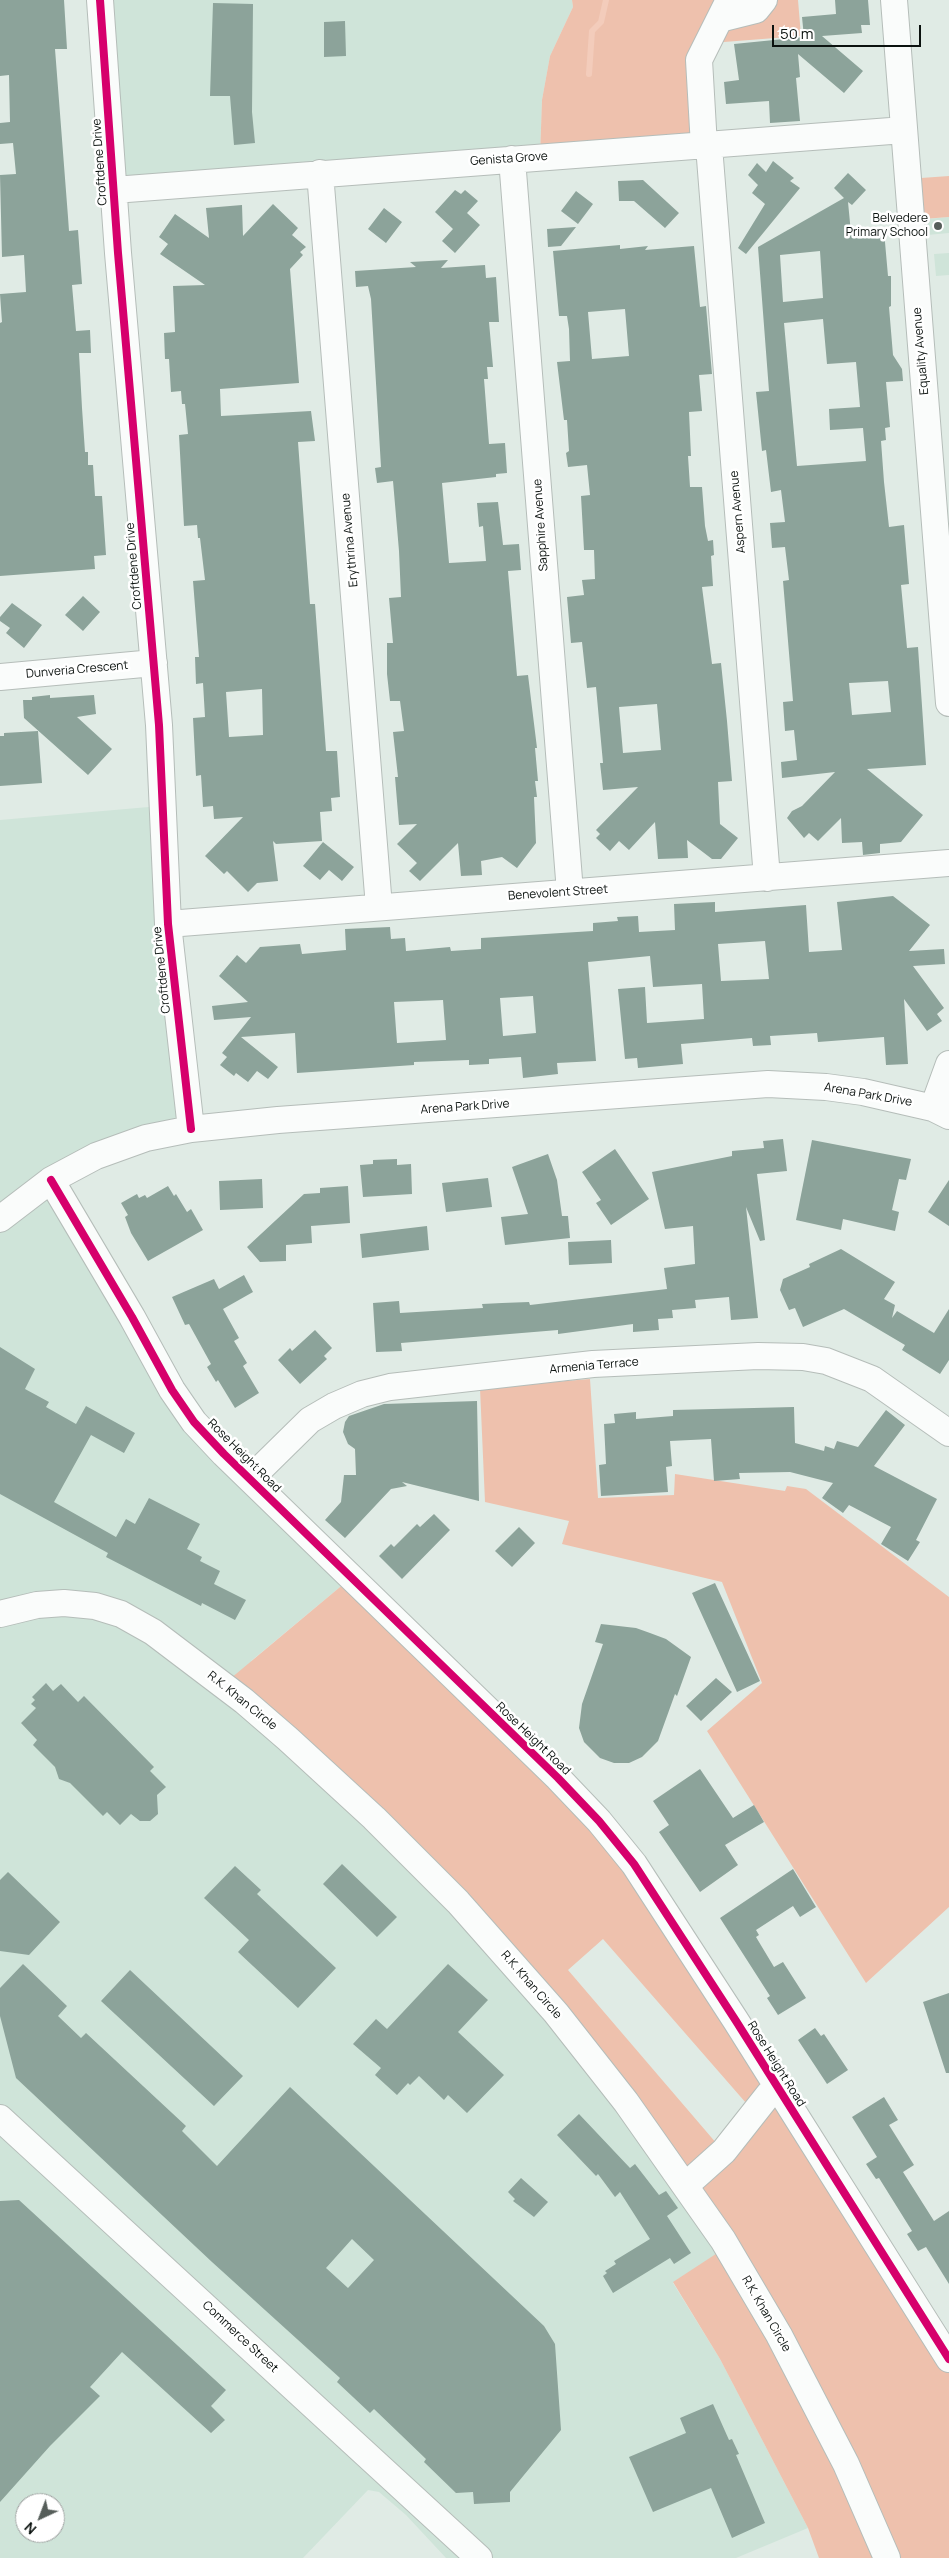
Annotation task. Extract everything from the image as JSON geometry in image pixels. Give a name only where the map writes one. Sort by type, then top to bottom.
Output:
[{"type":"street","name":"Croftdene Drive","points":[[100,0],[159,725],[168,924],[191,1129]]},
{"type":"street","points":[[724,9],[756,10],[764,0]]},
{"type":"street","name":"Equality Avenue","points":[[894,0],[949,702]]},
{"type":"street","name":"Aspern Avenue","points":[[724,9],[699,60],[767,878]]},
{"type":"street","name":"Genista Grove","points":[[114,190],[904,130]]},
{"type":"street","name":"Sapphire Avenue","points":[[512,159],[570,892]]},
{"type":"street","name":"Erythrina Avenue","points":[[320,173],[379,907]]},
{"type":"street","name":"Dunveria Crescent","points":[[0,677],[154,663]]},
{"type":"street","name":"Benevolent Street","points":[[168,924],[949,863]]},
{"type":"street","points":[[941,1112],[949,1064]]},
{"type":"street","name":"Arena Park Drive","points":[[0,1219],[51,1180],[96,1156],[146,1138],[191,1129],[278,1120],[768,1084],[826,1087],[863,1092],[941,1112]]},
{"type":"street","name":"Rose Height Road","points":[[51,1180],[132,1317],[172,1390],[194,1422],[599,1821],[634,1864],[949,2359]]},
{"type":"street","name":"Armenia Terrace","points":[[250,1479],[310,1420],[334,1406],[362,1394],[390,1387],[593,1364],[758,1356],[818,1360],[849,1368],[872,1379],[949,1433]]},
{"type":"street","name":"R.K. Khan Circle","points":[[0,1614],[37,1605],[64,1603],[94,1606],[121,1614],[153,1632],[244,1700],[374,1818],[512,1961],[626,2102],[722,2240],[780,2335],[846,2464],[887,2558]]},
{"type":"street","points":[[685,2186],[724,2151],[769,2094],[778,2088]]},
{"type":"street","name":"Commerce Street","points":[[0,2118],[479,2558]]},
{"type":"shaded area","points":[[99,0],[572,0],[573,7],[550,56],[542,100],[540,156],[113,190]]},
{"type":"shaded area","points":[[572,0],[798,0],[801,36],[711,43],[705,146],[540,156],[542,100],[550,56],[573,7]]},
{"type":"shaded area","points":[[949,176],[949,217],[910,220],[907,179]]},
{"type":"shaded area","name":"Belvedere Primary School","points":[[949,217],[949,233],[927,235],[926,219]]},
{"type":"shaded area","name":"Belvedere Primary School","points":[[949,253],[949,275],[936,276],[934,254]]},
{"type":"shaded area","points":[[160,806],[191,1129],[53,1180],[174,1390],[352,1577],[251,1661],[454,1901],[726,2248],[673,2283],[720,2359],[808,2528],[736,2558],[446,2558],[406,2515],[379,2492],[368,2490],[303,2558],[0,2558],[0,820]]},
{"type":"shaded area","points":[[590,1379],[598,1498],[674,1495],[675,1474],[785,1491],[787,1486],[806,1489],[949,1597],[949,1907],[866,1983],[707,1731],[762,1683],[722,1582],[562,1544],[569,1521],[485,1502],[480,1388]]},
{"type":"shaded area","points":[[352,1577],[600,1820],[949,2358],[949,2558],[819,2558],[808,2528],[720,2359],[673,2282],[725,2248],[554,2013],[224,1684]],"holes":[[[603,1939],[753,2111],[723,2151],[568,1970]]]},
{"type":"building","points":[[0,0],[64,0],[67,49],[55,49],[69,231],[78,230],[82,284],[72,285],[76,331],[90,330],[91,353],[79,353],[85,452],[88,452],[88,465],[93,465],[95,496],[102,496],[106,555],[94,556],[95,569],[0,576],[0,323],[2,322],[0,294],[26,292],[24,255],[2,257],[0,175],[16,174],[13,143],[0,144],[0,123],[10,122],[9,75],[0,76]]},
{"type":"building","points":[[835,0],[868,0],[870,25],[861,25],[862,33],[822,36],[863,71],[844,93],[798,54],[800,77],[796,78],[800,121],[770,123],[769,101],[726,104],[724,82],[739,80],[734,44],[804,37],[802,17],[836,14]]},
{"type":"building","points":[[213,3],[253,4],[252,112],[255,143],[234,145],[230,96],[210,96]]},
{"type":"building","points":[[345,21],[346,56],[324,57],[324,22]]},
{"type":"building","points":[[773,161],[794,178],[790,181],[800,188],[746,254],[738,248],[765,204],[752,193],[758,185],[748,175],[757,163],[766,172]]},
{"type":"building","points":[[848,173],[866,190],[852,205],[848,202],[851,233],[884,231],[888,276],[891,276],[891,306],[889,307],[893,355],[902,369],[903,381],[886,382],[890,427],[885,428],[886,440],[881,441],[884,482],[889,527],[904,525],[909,584],[901,585],[907,648],[918,647],[926,765],[867,769],[923,815],[901,842],[880,844],[880,853],[863,855],[862,842],[842,843],[841,818],[818,841],[809,833],[804,838],[787,818],[792,811],[802,806],[835,772],[782,778],[781,762],[797,760],[794,730],[785,731],[783,702],[793,701],[783,581],[789,580],[785,547],[772,548],[770,523],[785,522],[781,490],[771,492],[766,450],[762,451],[756,392],[769,391],[758,247],[844,198],[834,188]],"holes":[[[820,251],[823,298],[783,302],[780,255]],[[823,319],[827,364],[856,362],[860,407],[829,409],[830,430],[863,428],[866,461],[797,466],[784,323]],[[888,681],[891,712],[852,715],[849,683]]]},
{"type":"building","points":[[643,180],[679,213],[665,228],[634,201],[619,201],[618,181]]},
{"type":"building","points":[[455,190],[461,194],[465,190],[478,201],[467,213],[480,225],[455,253],[442,241],[453,229],[435,212]]},
{"type":"building","points":[[576,191],[593,204],[578,224],[561,211]]},
{"type":"building","points":[[273,204],[298,228],[292,235],[306,247],[300,252],[303,255],[290,269],[299,383],[220,389],[221,416],[311,411],[315,441],[298,442],[310,604],[315,604],[326,751],[337,751],[340,797],[331,798],[332,811],[320,812],[322,841],[276,844],[273,841],[278,881],[257,883],[248,892],[227,871],[224,874],[205,856],[243,817],[214,819],[213,806],[203,807],[201,775],[196,776],[193,718],[205,717],[203,683],[196,684],[195,657],[199,657],[193,581],[205,580],[197,525],[184,526],[179,435],[188,434],[185,404],[182,404],[181,391],[171,392],[169,359],[165,359],[164,333],[175,332],[173,286],[205,285],[160,254],[168,244],[159,237],[175,214],[209,238],[206,208],[242,205],[243,236]],"holes":[[[262,689],[263,735],[229,737],[226,692]]]},
{"type":"building","points":[[384,208],[402,222],[386,243],[368,229]]},
{"type":"building","points":[[576,227],[561,246],[548,247],[547,229]]},
{"type":"building","points":[[620,245],[620,249],[648,246],[645,250],[694,246],[700,307],[706,306],[712,374],[699,375],[702,411],[689,412],[691,456],[688,456],[690,487],[702,487],[708,541],[713,540],[714,555],[711,556],[713,586],[702,587],[712,664],[721,663],[732,781],[718,782],[720,824],[738,838],[721,859],[712,859],[687,840],[688,858],[658,859],[655,822],[629,850],[619,841],[610,851],[596,838],[600,834],[596,830],[638,787],[603,790],[600,763],[603,763],[596,687],[587,688],[582,642],[571,643],[567,597],[584,595],[582,580],[595,579],[594,550],[584,550],[581,496],[590,495],[587,465],[568,467],[566,453],[569,451],[567,420],[564,420],[557,362],[570,361],[569,329],[567,316],[559,316],[553,251]],"holes":[[[625,309],[629,356],[592,359],[588,312]],[[657,704],[661,750],[623,753],[619,707]]]},
{"type":"building","points":[[448,260],[441,268],[485,265],[486,278],[496,277],[499,322],[489,322],[493,367],[487,367],[488,379],[484,379],[489,444],[505,443],[507,473],[496,474],[496,477],[442,483],[449,563],[486,561],[483,526],[479,527],[477,503],[498,502],[503,545],[519,544],[521,570],[508,571],[517,676],[528,675],[537,748],[535,748],[538,781],[535,781],[537,797],[534,797],[536,843],[517,868],[502,857],[481,861],[482,875],[461,876],[458,843],[420,881],[409,871],[417,863],[397,844],[417,824],[399,825],[395,777],[398,777],[393,732],[404,731],[400,701],[390,701],[387,674],[387,643],[393,643],[389,598],[401,597],[399,551],[393,481],[377,483],[375,468],[381,467],[371,299],[368,286],[356,287],[355,271],[416,267],[410,262]]},
{"type":"building","points":[[83,596],[100,612],[83,631],[65,615]]},
{"type":"building","points":[[12,603],[42,625],[24,648],[6,633],[10,628],[0,621],[0,617]]},
{"type":"building","points":[[50,695],[50,698],[94,695],[96,714],[77,717],[112,749],[88,775],[24,718],[23,700],[32,700],[32,697]]},
{"type":"building","points":[[38,731],[42,783],[0,786],[0,736],[4,736],[4,733]]},
{"type":"building","points":[[323,842],[354,867],[342,881],[329,870],[320,880],[303,866]]},
{"type":"building","points":[[893,896],[930,925],[909,951],[944,949],[945,964],[913,966],[944,1008],[937,1014],[942,1021],[927,1031],[904,999],[908,1064],[886,1065],[884,1037],[818,1042],[817,1033],[770,1036],[771,1045],[753,1046],[752,1038],[681,1044],[683,1064],[638,1068],[637,1058],[625,1059],[618,989],[645,987],[647,1023],[704,1019],[702,984],[653,987],[650,956],[588,962],[596,1061],[557,1063],[558,1074],[523,1078],[521,1057],[489,1059],[489,1064],[469,1065],[469,1060],[414,1062],[414,1065],[297,1073],[295,1033],[241,1037],[278,1067],[268,1079],[257,1071],[248,1082],[236,1073],[234,1076],[220,1065],[227,1057],[222,1053],[251,1017],[214,1020],[212,1006],[248,1002],[219,976],[237,955],[246,963],[260,947],[300,944],[302,954],[346,950],[345,929],[390,927],[391,939],[405,938],[406,951],[450,947],[451,951],[481,949],[481,938],[593,931],[593,923],[618,921],[617,917],[638,916],[639,932],[675,930],[674,904],[715,902],[715,912],[806,905],[809,952],[842,950],[837,902]],"holes":[[[765,941],[769,979],[721,981],[718,944]],[[533,996],[536,1033],[503,1036],[500,998]],[[443,1000],[446,1040],[397,1043],[394,1002]]]},
{"type":"building","points":[[783,1139],[787,1171],[757,1174],[765,1240],[760,1241],[746,1207],[758,1318],[731,1320],[729,1297],[695,1300],[696,1308],[672,1310],[673,1318],[658,1319],[659,1330],[633,1332],[633,1324],[558,1334],[558,1330],[401,1343],[402,1351],[376,1352],[373,1303],[399,1301],[400,1313],[483,1308],[482,1304],[529,1302],[530,1305],[667,1289],[664,1268],[695,1264],[693,1226],[665,1229],[652,1172],[732,1156],[732,1151],[764,1148],[763,1141]]},
{"type":"building","points":[[812,1140],[911,1159],[906,1180],[899,1179],[892,1210],[899,1212],[895,1231],[843,1219],[841,1230],[796,1220]]},
{"type":"building","points":[[615,1149],[649,1199],[611,1225],[596,1203],[601,1200],[582,1172]]},
{"type":"building","points":[[548,1154],[557,1180],[562,1216],[568,1216],[570,1238],[505,1245],[501,1217],[528,1214],[512,1167]]},
{"type":"building","points":[[397,1159],[397,1165],[411,1164],[412,1194],[363,1197],[360,1165],[373,1164],[373,1160]]},
{"type":"building","points":[[488,1178],[492,1207],[446,1212],[442,1183]]},
{"type":"building","points":[[262,1179],[263,1208],[220,1210],[219,1181]]},
{"type":"building","points":[[949,1180],[949,1226],[928,1212]]},
{"type":"building","points":[[168,1186],[174,1196],[176,1194],[187,1212],[191,1209],[203,1230],[148,1261],[131,1233],[125,1217],[128,1215],[121,1203],[137,1194],[139,1198],[145,1195],[147,1198]]},
{"type":"building","points":[[348,1186],[350,1223],[311,1226],[312,1243],[286,1245],[286,1261],[260,1262],[247,1247],[304,1194],[320,1193],[320,1188]]},
{"type":"building","points":[[427,1226],[429,1250],[362,1258],[360,1234]]},
{"type":"building","points":[[611,1240],[612,1263],[569,1265],[568,1242]]},
{"type":"building","points":[[841,1249],[895,1282],[884,1299],[895,1305],[892,1318],[897,1311],[934,1333],[949,1309],[949,1360],[940,1374],[902,1350],[905,1345],[844,1309],[803,1327],[795,1308],[789,1310],[780,1290],[783,1279],[810,1267],[809,1264]]},
{"type":"building","points":[[244,1275],[253,1292],[223,1309],[239,1338],[234,1341],[247,1363],[243,1366],[259,1393],[235,1408],[218,1380],[216,1382],[207,1367],[211,1364],[189,1324],[185,1325],[172,1297],[214,1279],[219,1289]]},
{"type":"building","points":[[315,1330],[332,1348],[324,1356],[327,1359],[300,1384],[278,1360],[290,1348],[292,1351]]},
{"type":"building","points":[[0,1347],[35,1369],[25,1389],[49,1402],[46,1407],[76,1424],[86,1406],[135,1433],[124,1453],[91,1435],[54,1502],[116,1537],[126,1519],[135,1524],[149,1498],[200,1524],[187,1549],[202,1557],[200,1561],[220,1571],[214,1584],[246,1600],[235,1620],[202,1603],[201,1606],[106,1557],[108,1553],[0,1494]]},
{"type":"building","points":[[477,1401],[479,1501],[402,1482],[407,1486],[391,1489],[345,1538],[325,1520],[341,1502],[344,1475],[356,1475],[355,1449],[348,1444],[343,1432],[345,1422],[349,1416],[384,1404]]},
{"type":"building","points":[[794,1407],[795,1443],[824,1451],[825,1446],[834,1449],[837,1441],[858,1447],[886,1410],[905,1425],[874,1466],[937,1499],[916,1540],[920,1542],[908,1561],[881,1544],[891,1527],[849,1505],[843,1513],[822,1498],[833,1483],[790,1472],[739,1473],[740,1479],[714,1481],[711,1439],[670,1441],[672,1466],[666,1467],[668,1492],[601,1496],[599,1465],[606,1464],[604,1424],[615,1423],[614,1414],[636,1412],[636,1419],[673,1416],[673,1410]]},
{"type":"building","points":[[434,1514],[450,1530],[402,1579],[379,1556],[391,1544],[394,1547],[417,1524],[420,1527]]},
{"type":"building","points":[[519,1527],[535,1543],[512,1567],[495,1551]]},
{"type":"building","points":[[715,1583],[760,1681],[737,1692],[692,1593]]},
{"type":"building","points":[[601,1624],[636,1628],[650,1633],[666,1639],[691,1657],[658,1741],[642,1757],[629,1763],[614,1763],[600,1758],[584,1742],[579,1728],[582,1704],[603,1644],[595,1642]]},
{"type":"building","points":[[716,1678],[732,1692],[701,1721],[686,1706]]},
{"type":"building","points":[[46,1683],[53,1691],[61,1684],[78,1702],[84,1696],[154,1767],[150,1771],[166,1787],[157,1795],[158,1814],[150,1821],[140,1821],[131,1814],[120,1825],[107,1812],[103,1816],[70,1783],[59,1779],[55,1767],[33,1745],[37,1740],[21,1723],[36,1708],[31,1704],[35,1700],[32,1697]]},
{"type":"building","points":[[700,1769],[733,1818],[754,1805],[764,1822],[725,1845],[738,1865],[700,1892],[659,1832],[669,1825],[653,1801]]},
{"type":"building","points":[[342,1864],[397,1917],[377,1937],[323,1884]]},
{"type":"building","points":[[235,1866],[261,1890],[257,1894],[336,1968],[298,2008],[238,1952],[249,1940],[204,1898]]},
{"type":"building","points":[[793,1869],[816,1907],[800,1917],[793,1906],[756,1930],[759,1935],[756,1937],[774,1967],[783,1962],[806,1998],[778,2015],[767,1998],[770,1996],[720,1918]]},
{"type":"building","points":[[8,1872],[60,1922],[29,1955],[0,1951],[0,1880]]},
{"type":"building","points":[[23,1964],[67,2006],[58,2016],[81,2038],[86,2033],[186,2126],[182,2131],[217,2166],[290,2087],[544,2326],[555,2344],[561,2430],[510,2492],[510,2502],[474,2504],[473,2492],[456,2493],[424,2462],[426,2459],[374,2409],[370,2413],[337,2382],[340,2378],[212,2262],[16,2078],[0,2016],[0,1988]],"holes":[[[352,2239],[374,2260],[348,2288],[326,2268]]]},
{"type":"building","points":[[448,1964],[488,2000],[458,2032],[504,2075],[467,2113],[448,2095],[444,2100],[419,2076],[410,2085],[408,2083],[397,2095],[375,2075],[381,2068],[353,2044],[376,2019],[387,2029]]},
{"type":"building","points":[[130,1970],[243,2076],[214,2106],[101,2001]]},
{"type":"building","points":[[949,1993],[949,2073],[946,2073],[923,2002]]},
{"type":"building","points":[[815,2028],[821,2036],[824,2034],[848,2070],[827,2084],[798,2040]]},
{"type":"building","points":[[884,2097],[898,2120],[889,2125],[914,2165],[903,2172],[934,2221],[949,2211],[949,2284],[926,2247],[918,2251],[907,2234],[912,2231],[879,2178],[876,2179],[866,2164],[877,2157],[852,2117]]},
{"type":"building","points":[[579,2114],[630,2168],[635,2164],[659,2195],[666,2191],[678,2208],[667,2216],[691,2253],[674,2264],[670,2258],[613,2293],[603,2276],[607,2273],[605,2271],[616,2264],[614,2261],[650,2239],[620,2192],[615,2197],[598,2174],[596,2176],[557,2135]]},
{"type":"building","points":[[521,2178],[548,2202],[534,2217],[513,2201],[515,2199],[508,2192]]},
{"type":"building","points":[[19,2200],[226,2390],[211,2406],[225,2420],[211,2433],[122,2352],[90,2387],[100,2396],[50,2446],[0,2502],[0,2201]]},
{"type":"building","points":[[713,2404],[729,2440],[732,2439],[739,2454],[736,2455],[765,2523],[732,2538],[711,2488],[653,2512],[629,2457],[686,2433],[680,2418]]},
{"type":"waterway","points":[[589,74],[592,31],[601,22],[606,0]]},
{"type":"cycle path","points":[[100,0],[118,253],[159,725],[168,924],[191,1129]]},
{"type":"cycle path","points":[[51,1180],[132,1317],[172,1390],[194,1422],[224,1454],[558,1778],[599,1821],[634,1864],[736,2021],[949,2359]]},
{"type":"place","name":"Belvedere Primary School","points":[[938,226]]}]
